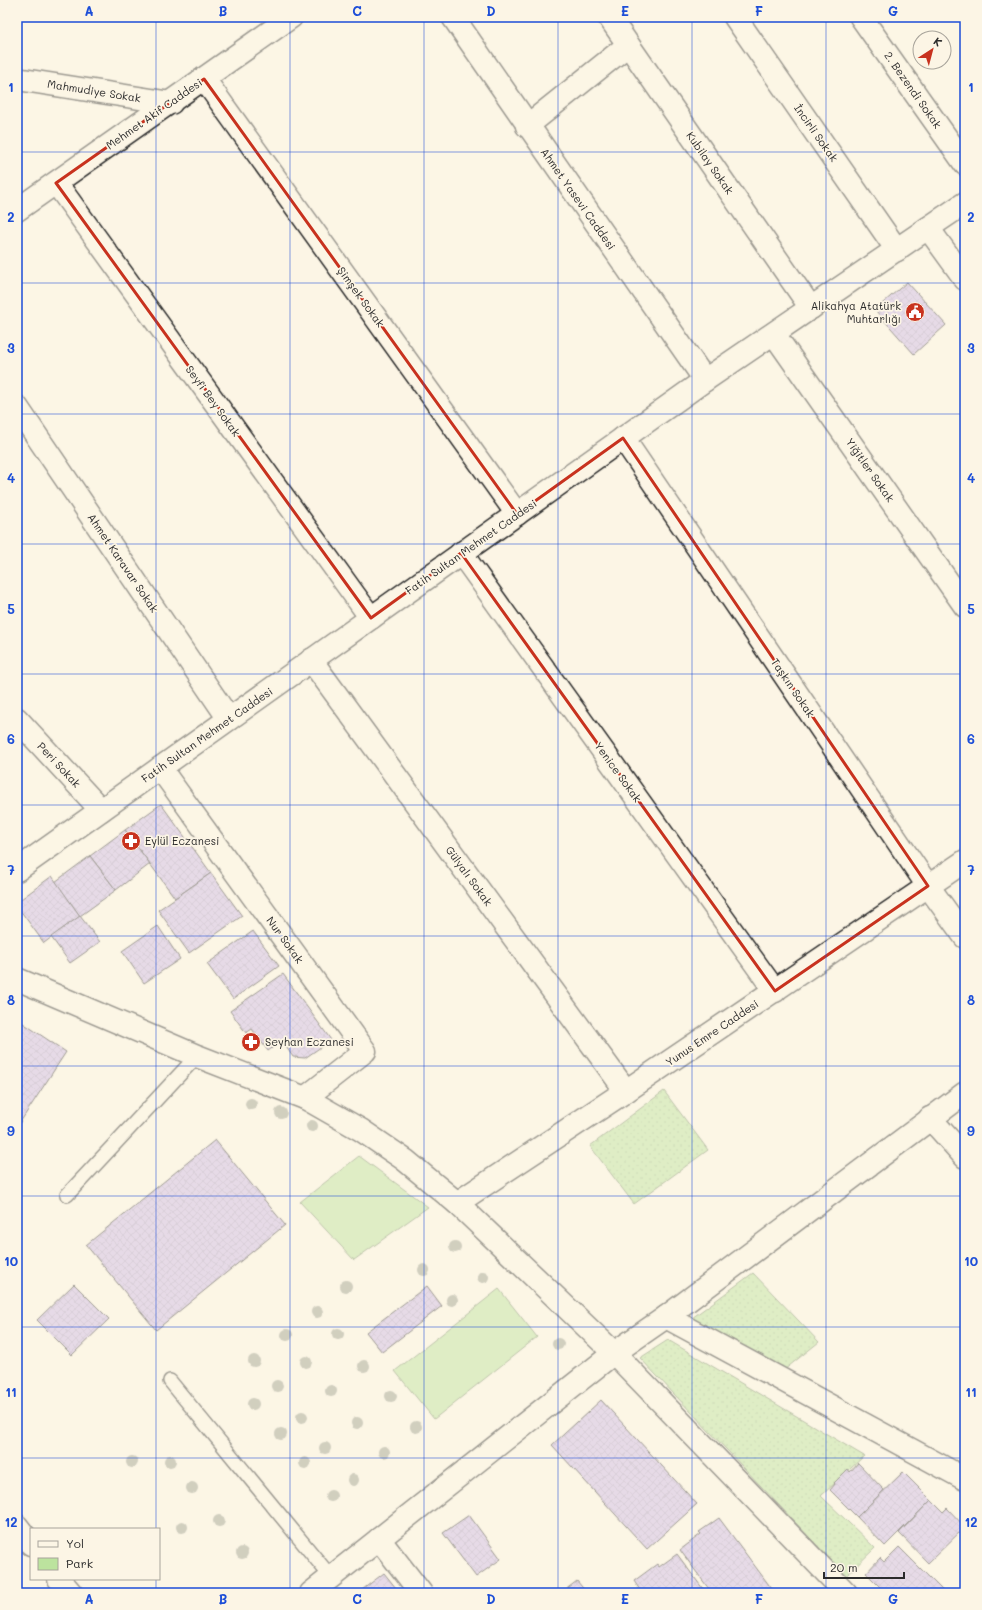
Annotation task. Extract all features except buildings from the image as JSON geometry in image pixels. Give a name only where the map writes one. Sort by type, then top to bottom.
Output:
[{"type":"street","name":"Mehmet Akif Caddesi","points":[[17,209],[171,103],[291,17]]},
{"type":"street","name":"Ahmet Yasevi Caddesi","points":[[453,17],[704,380]]},
{"type":"street","name":"İncirli Sokak","points":[[735,17],[897,250]]},
{"type":"street","name":"2. Bezendi Sokak","points":[[861,17],[965,164]]},
{"type":"street","name":"Kubilay Sokak","points":[[615,19],[628,45],[811,308]]},
{"type":"street","points":[[527,126],[628,45]]},
{"type":"street","name":"Mahmudiye Sokak","points":[[17,79],[171,103]]},
{"type":"street","name":"Şimşek Sokak","points":[[204,79],[517,514]]},
{"type":"street","name":"Seyfi Bey Sokak","points":[[56,183],[371,618]]},
{"type":"street","name":"Fatih Sultan Mehmet Caddesi","points":[[17,870],[704,380],[774,334],[965,203]]},
{"type":"street","points":[[928,228],[965,278]]},
{"type":"street","name":"Yiğitler Sokak","points":[[774,334],[965,606]]},
{"type":"street","name":"Ahmet Karavar Sokak","points":[[17,407],[230,719]]},
{"type":"street","name":"Taşkın Sokak","points":[[623,438],[928,886],[965,937]]},
{"type":"street","name":"Yenice Sokak","points":[[462,554],[775,990]]},
{"type":"street","name":"Gülyalı Sokak","points":[[312,660],[626,1091]]},
{"type":"street","name":"Peri Sokak","points":[[17,719],[101,810]]},
{"type":"street","name":"Nur Sokak","points":[[160,768],[366,1051],[305,1098]]},
{"type":"street","name":"Yunus Emre Caddesi","points":[[457,1203],[626,1091],[965,861]]},
{"type":"street","points":[[17,979],[197,1056],[305,1098],[361,1130],[405,1160],[457,1203],[614,1353],[846,1593]]},
{"type":"street","points":[[311,1593],[614,1353],[666,1317],[965,1093]]},
{"type":"street","points":[[930,1118],[965,1158]]},
{"type":"street","points":[[666,1317],[965,1479]]},
{"type":"street","points":[[17,1526],[30,1543]]},
{"type":"street","points":[[379,1540],[421,1593]]},
{"type":"street","points":[[60,1580],[70,1593]]},
{"type":"lane","points":[[67,1195],[197,1056]]},
{"type":"lane","points":[[170,1381],[331,1577]]},
{"type":"highlighted area","points":[[204,79],[517,514],[623,438],[928,886],[775,991],[461,553],[371,618],[56,183]]},
{"type":"green space","points":[[664,1091],[708,1150],[634,1204],[590,1146]]},
{"type":"green space","points":[[359,1156],[428,1207],[354,1260],[300,1202]]},
{"type":"green space","points":[[753,1273],[819,1342],[784,1370],[692,1318]]},
{"type":"green space","points":[[499,1289],[537,1337],[434,1419],[395,1371]]},
{"type":"green space","points":[[668,1340],[864,1456],[821,1496],[875,1548],[846,1576],[640,1358]]},
{"type":"place","name":"Alikahya Atatürk Muhtarlığı","points":[[915,312]]},
{"type":"place","name":"Eylül Eczanesi","points":[[131,841]]},
{"type":"place","name":"Seyhan Eczanesi","points":[[251,1042]]}]
